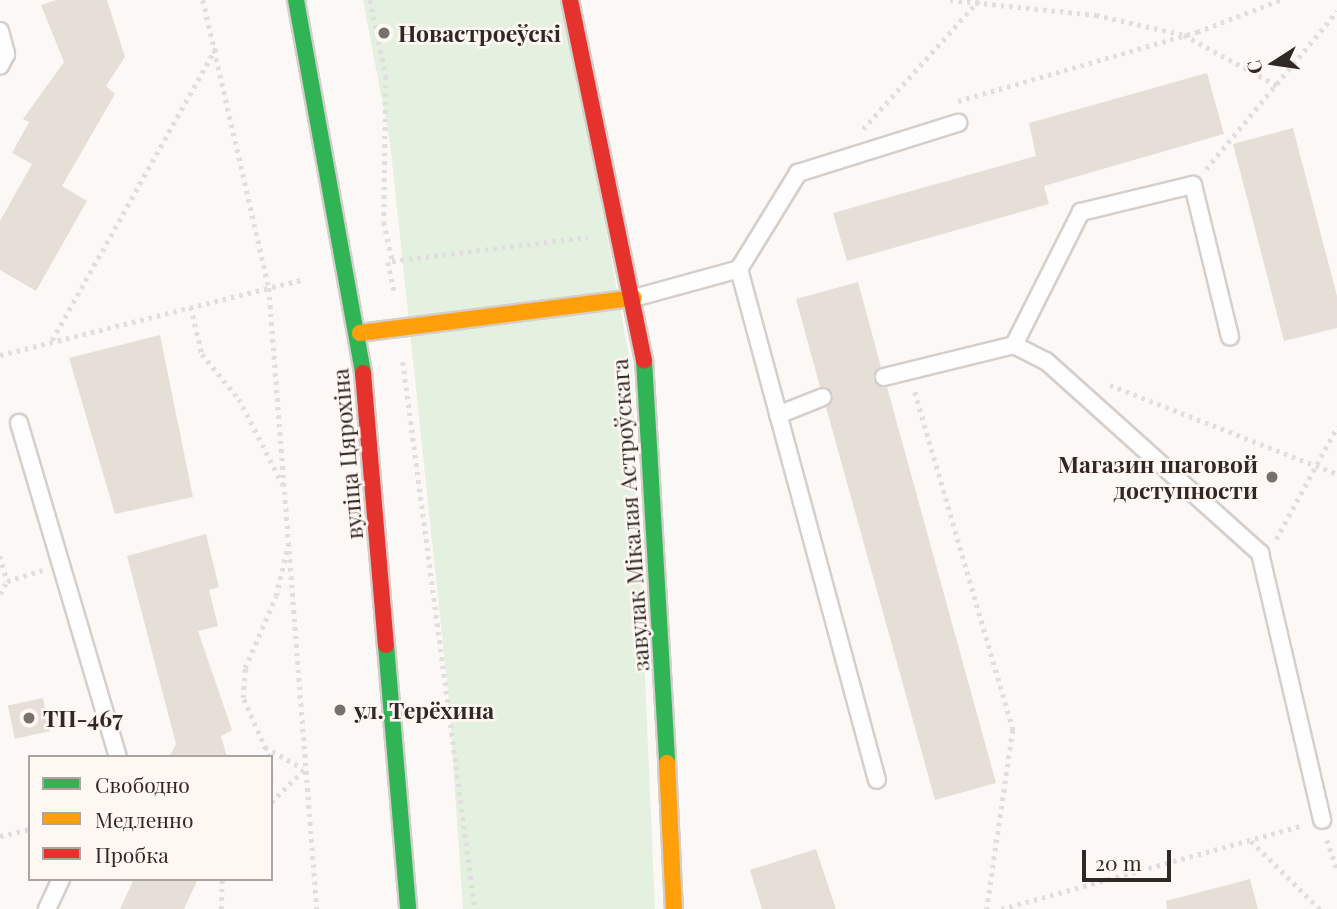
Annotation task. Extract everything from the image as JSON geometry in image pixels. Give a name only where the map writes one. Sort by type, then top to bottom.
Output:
[{"type":"street","name":"вуліца Цярохіна","points":[[296,0],[360,333],[408,909]]},
{"type":"street","name":"завулак Мікалая Астроўскага","points":[[570,0],[634,298],[650,402],[674,909]]},
{"type":"street","points":[[360,333],[634,298]]},
{"type":"lane","points":[[0,30],[6,54],[0,65]]},
{"type":"lane","points":[[634,298],[739,269],[798,173],[836,158],[958,124]]},
{"type":"lane","points":[[1014,345],[1081,212],[1193,185],[1230,337]]},
{"type":"lane","points":[[739,269],[877,780]]},
{"type":"lane","points":[[884,377],[1014,345],[1046,361],[1259,553],[1322,820]]},
{"type":"lane","points":[[778,415],[823,397]]},
{"type":"lane","points":[[19,424],[117,755]]},
{"type":"lane","points":[[47,909],[60,881]]},
{"type":"path","points":[[204,0],[269,288],[317,909]]},
{"type":"path","points":[[370,0],[386,76],[384,222],[475,909]]},
{"type":"path","points":[[950,0],[1096,15],[1184,35],[1278,86]]},
{"type":"path","points":[[939,129],[967,94],[1184,35],[1280,0]]},
{"type":"path","points":[[836,158],[978,3]]},
{"type":"path","points":[[1193,185],[1278,86],[1337,11]]},
{"type":"path","points":[[52,340],[216,48]]},
{"type":"path","points":[[390,261],[619,233]]},
{"type":"path","points":[[0,355],[301,280]]},
{"type":"path","points":[[191,307],[202,354],[239,399],[285,488]]},
{"type":"path","points":[[909,371],[1013,730],[987,909]]},
{"type":"path","points":[[1097,380],[1315,462],[1337,474]]},
{"type":"path","points":[[1259,553],[1282,534],[1315,462],[1337,427]]},
{"type":"path","points":[[267,755],[243,698],[245,668],[276,596],[289,541]]},
{"type":"path","points":[[0,556],[7,581],[0,594]]},
{"type":"path","points":[[7,581],[60,565]]},
{"type":"path","points":[[264,747],[304,768]]},
{"type":"path","points":[[273,800],[304,768]]},
{"type":"path","points":[[1001,909],[1322,820],[1337,869]]},
{"type":"path","points":[[0,836],[28,829]]},
{"type":"path","points":[[1251,840],[1321,909]]},
{"type":"path","points":[[221,909],[222,881]]},
{"type":"green space","points":[[363,0],[564,0],[632,372],[655,909],[463,909],[449,702],[390,142]]},
{"type":"building","points":[[56,0],[107,0],[125,57],[106,86],[115,94],[62,186],[87,201],[36,291],[0,270],[0,221],[32,164],[12,153],[29,122],[23,119],[64,62],[41,5]]},
{"type":"building","points":[[1207,73],[1224,134],[1044,186],[1049,204],[847,261],[833,213],[1036,156],[1029,123]]},
{"type":"building","points":[[1293,128],[1337,296],[1337,328],[1284,341],[1233,144]]},
{"type":"building","points":[[858,282],[881,367],[874,380],[887,387],[996,783],[935,800],[826,407],[833,394],[820,387],[796,299]]},
{"type":"building","points":[[160,335],[193,497],[115,514],[69,358]]},
{"type":"building","points":[[206,534],[219,587],[209,590],[218,626],[198,631],[232,730],[221,736],[226,755],[170,755],[176,744],[127,556]]},
{"type":"building","name":"ТП-467","points":[[43,698],[50,731],[15,739],[8,705]]},
{"type":"building","points":[[816,849],[836,909],[762,909],[750,870]]},
{"type":"building","points":[[1250,879],[1258,909],[1167,909],[1166,901]]},
{"type":"building","points":[[133,881],[197,881],[184,909],[120,909]]},
{"type":"traffic: fast","points":[[296,0],[363,373]]},
{"type":"traffic: fast","points":[[644,360],[667,763]]},
{"type":"traffic: fast","points":[[386,645],[408,909]]},
{"type":"traffic: slow","points":[[360,333],[634,298]]},
{"type":"traffic: slow","points":[[667,763],[674,909]]},
{"type":"traffic: jam","points":[[570,0],[644,360]]},
{"type":"traffic: jam","points":[[363,373],[386,645]]},
{"type":"place","name":"Новастроеўскі","points":[[384,33]]},
{"type":"place","name":"Магазин шаговой доступности","points":[[1272,477]]},
{"type":"place","name":"ул. Терёхина","points":[[340,710]]},
{"type":"place","name":"ТП-467","points":[[29,718]]}]
